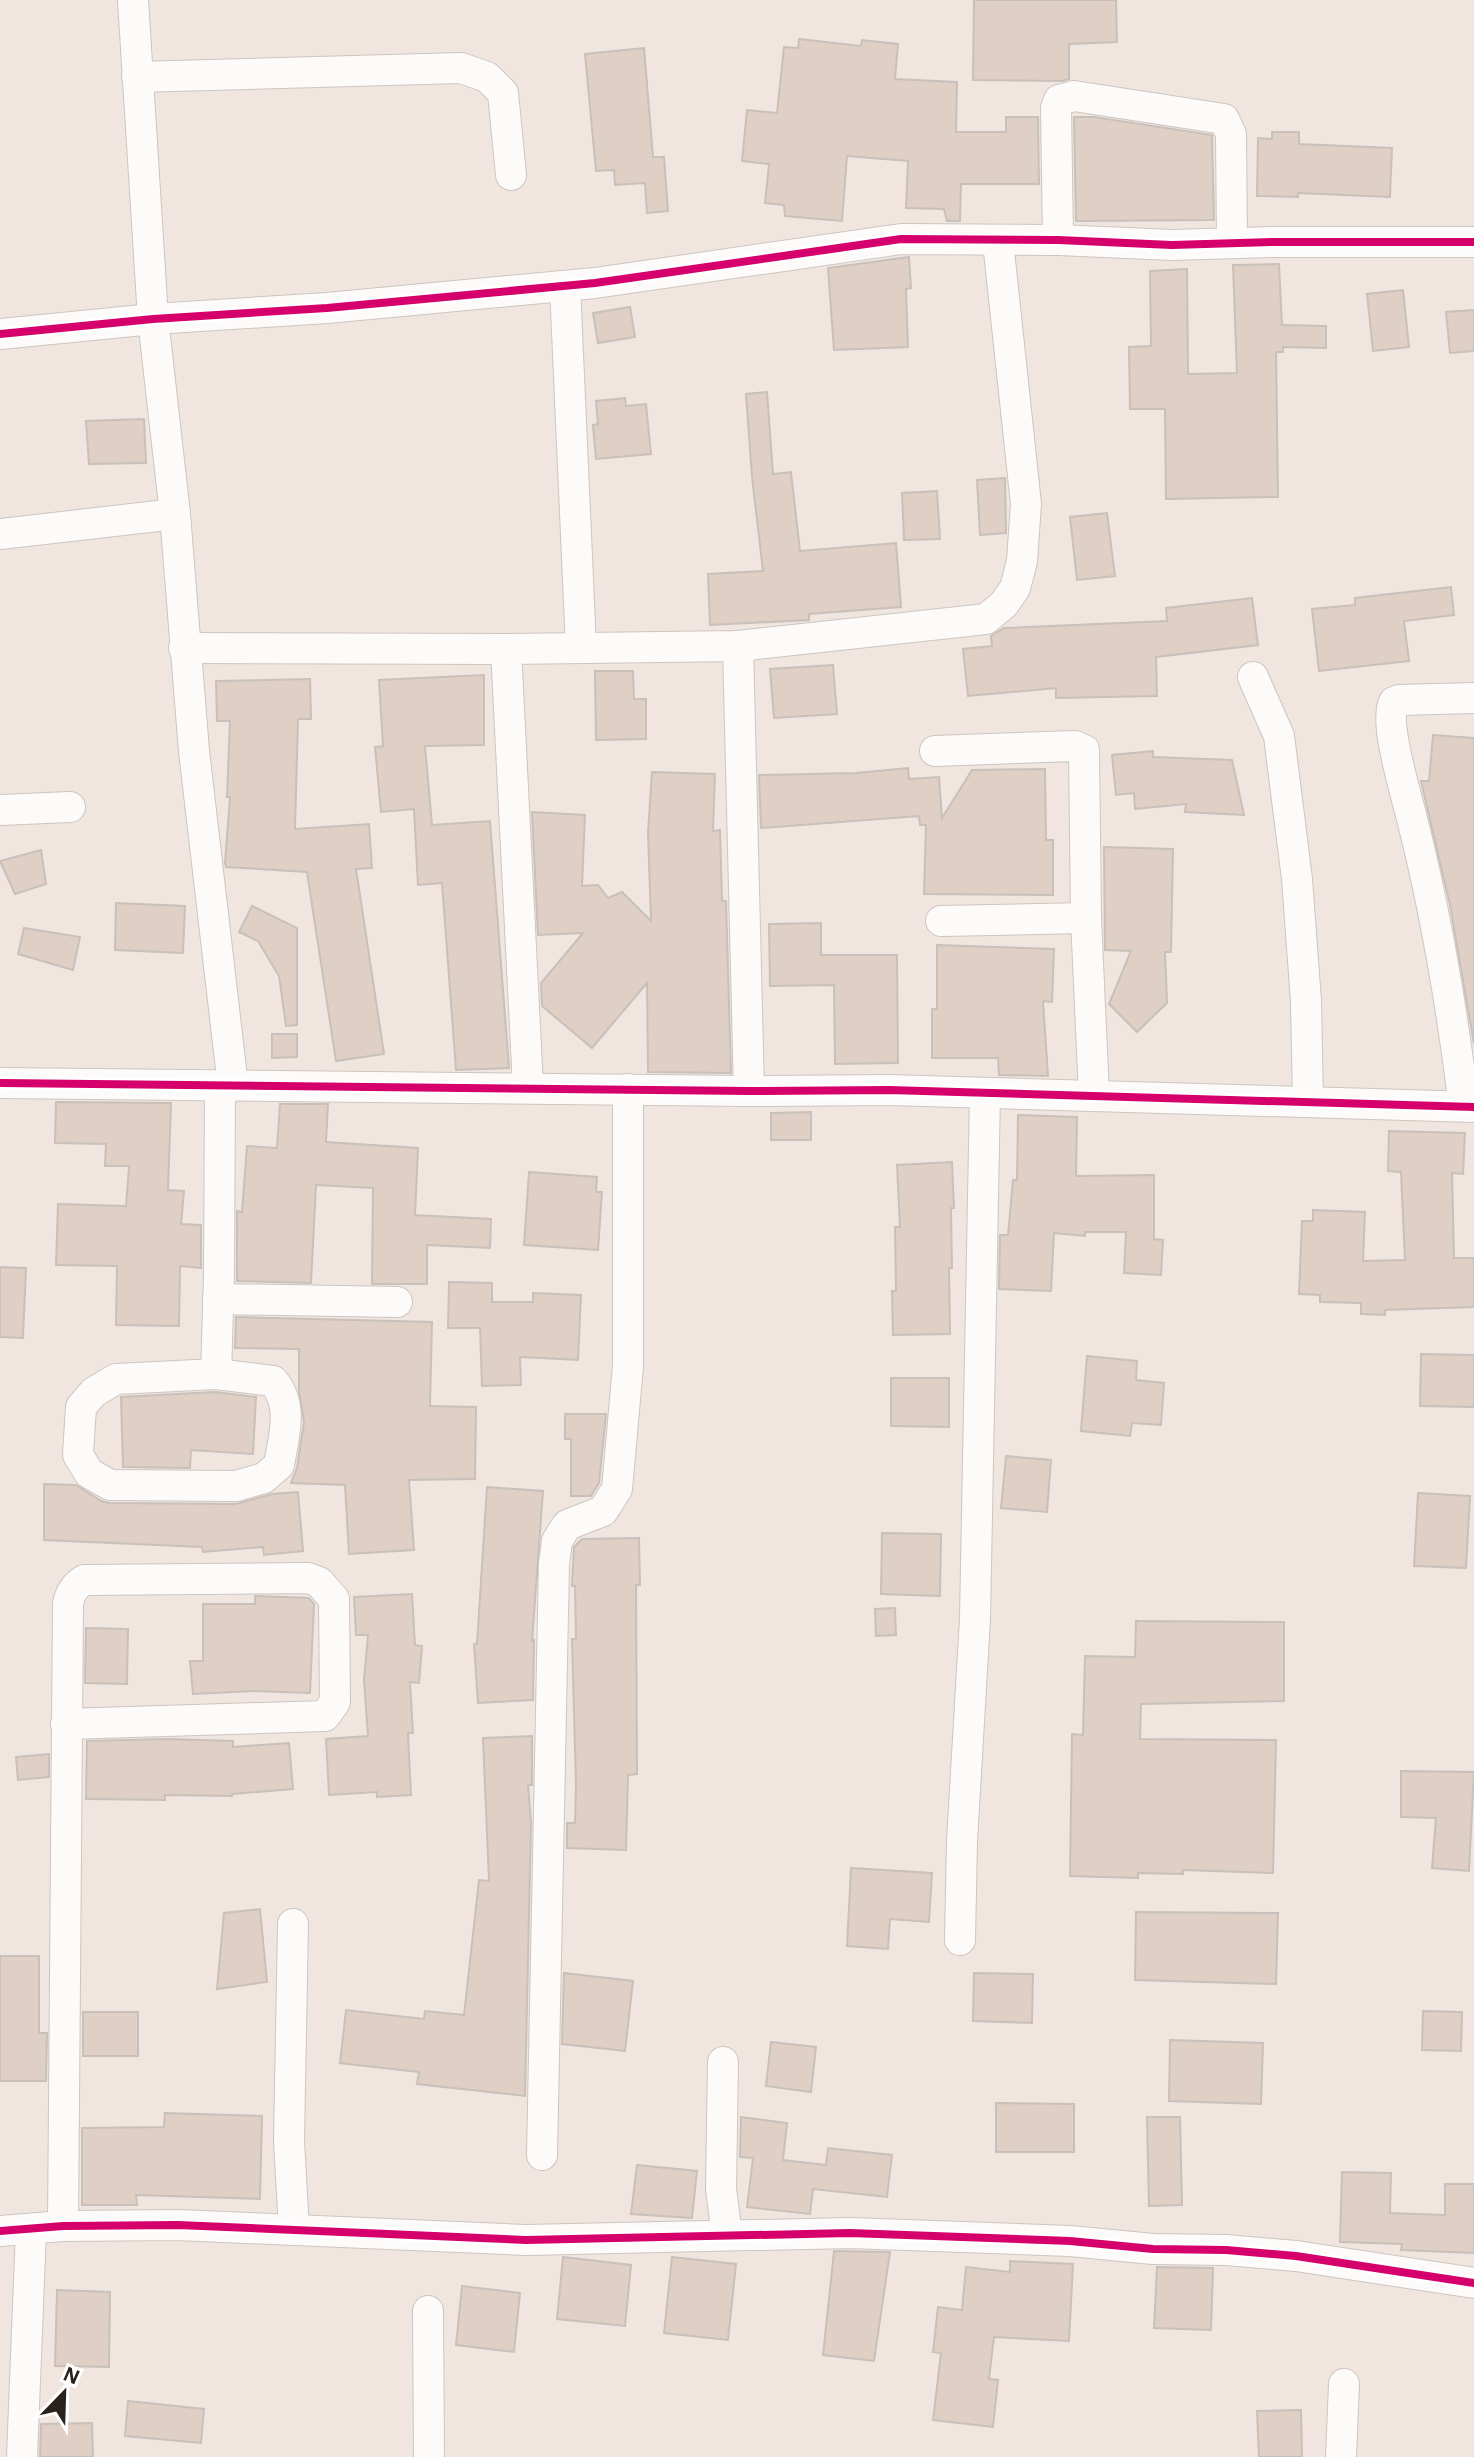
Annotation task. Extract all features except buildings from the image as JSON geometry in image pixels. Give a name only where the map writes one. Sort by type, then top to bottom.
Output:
[{"type":"street","points":[[133,0],[153,319],[175,514],[184,648],[226,1086],[216,1374]]},
{"type":"street","points":[[137,77],[461,68],[487,77],[503,93],[511,175]]},
{"type":"street","points":[[1058,240],[1056,108],[1059,100],[1074,96],[1224,119],[1231,134],[1232,243]]},
{"type":"street","points":[[0,334],[565,286],[901,239],[1058,240],[1172,245],[1474,242]]},
{"type":"street","points":[[184,648],[738,646],[986,619],[1004,604],[1015,588],[1022,561],[1026,504],[998,242]]},
{"type":"street","points":[[565,286],[581,648]]},
{"type":"street","points":[[0,534],[175,514]]},
{"type":"street","points":[[738,646],[749,1091]]},
{"type":"street","points":[[506,649],[528,1087]]},
{"type":"street","points":[[1253,677],[1279,736],[1297,879],[1306,1001],[1308,1101]]},
{"type":"street","points":[[0,1083],[889,1090],[1469,1106],[1425,863],[1404,785],[1391,714],[1394,702],[1399,700],[1474,698]]},
{"type":"street","points":[[935,751],[1075,746],[1084,750],[1086,918],[1094,1095]]},
{"type":"street","points":[[0,810],[70,807]]},
{"type":"street","points":[[941,921],[1086,918]]},
{"type":"street","points":[[542,2155],[554,1564],[557,1541],[567,1525],[603,1511],[617,1489],[628,1366],[628,1089]]},
{"type":"street","points":[[960,1940],[962,1841],[975,1619],[985,1093]]},
{"type":"street","points":[[218,1299],[397,1302]]},
{"type":"street","points":[[216,1374],[273,1381],[282,1391],[287,1412],[279,1465],[264,1478],[236,1486],[110,1485],[89,1473],[78,1455],[81,1407],[94,1392],[116,1379],[216,1374]]},
{"type":"street","points":[[63,2226],[66,1724],[70,1595],[84,1580],[308,1578],[319,1582],[334,1599],[335,1702],[325,1716],[66,1724]]},
{"type":"street","points":[[293,1924],[289,2141],[294,2229]]},
{"type":"street","points":[[723,2062],[721,2189],[727,2235]]},
{"type":"street","points":[[0,2231],[63,2226],[178,2225],[526,2240],[850,2233],[1226,2250],[1296,2256],[1474,2283]]},
{"type":"street","points":[[22,2457],[31,2230]]},
{"type":"street","points":[[428,2311],[429,2457]]},
{"type":"street","points":[[1341,2457],[1344,2384]]},
{"type":"cycle path","points":[[0,334],[595,283],[901,239],[1058,240],[1172,245],[1474,242]]},
{"type":"cycle path","points":[[0,1083],[889,1090],[1474,1107]]},
{"type":"cycle path","points":[[0,2231],[63,2226],[178,2225],[526,2240],[850,2233],[1226,2250],[1296,2256],[1474,2283]]}]
